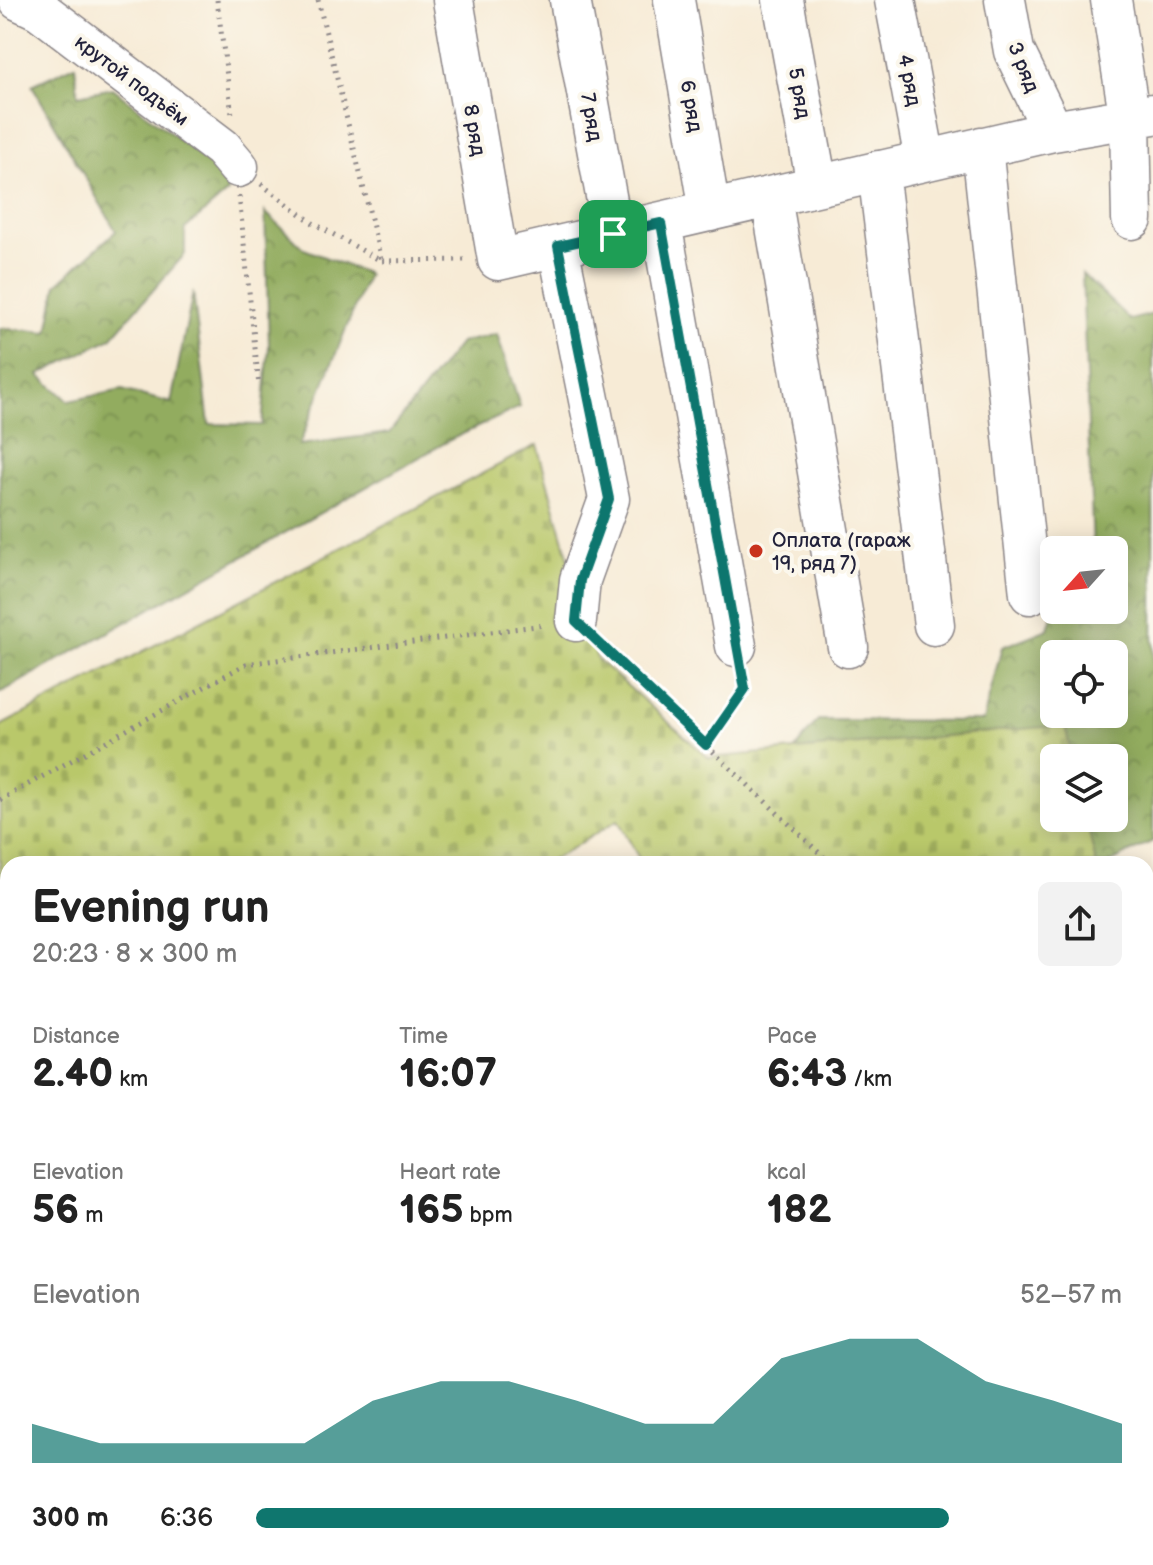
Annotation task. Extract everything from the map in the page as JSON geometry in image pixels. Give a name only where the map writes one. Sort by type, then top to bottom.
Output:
[{"type":"street","name":"крутой подъём","points":[[19,0],[40,10],[222,148],[238,167]]},
{"type":"street","name":"8 ряд","points":[[453,0],[498,260]]},
{"type":"street","name":"7 ряд","points":[[570,0],[613,234]]},
{"type":"street","name":"6 ряд","points":[[674,0],[710,211]]},
{"type":"street","name":"5 ряд","points":[[783,0],[817,185]]},
{"type":"street","name":"4 ряд","points":[[895,0],[925,160]]},
{"type":"street","name":"3 ряд","points":[[1005,0],[1014,51],[1053,131]]},
{"type":"street","points":[[1111,0],[1142,117],[1132,219]]},
{"type":"street","points":[[498,260],[1053,131],[1142,117]]},
{"type":"street","points":[[982,147],[1030,594]]},
{"type":"street","points":[[878,171],[934,625]]},
{"type":"street","points":[[771,197],[848,647]]},
{"type":"street","points":[[661,223],[736,646]]},
{"type":"street","points":[[558,246],[609,499],[580,580],[576,621]]},
{"type":"path","points":[[217,0],[238,167],[241,238],[259,386]]},
{"type":"path","points":[[318,0],[381,261]]},
{"type":"path","points":[[238,167],[313,223],[381,261],[498,260]]},
{"type":"path","points":[[0,800],[246,664],[576,621],[823,856]]},
{"type":"path","points":[[706,745],[745,689],[736,646]]},
{"type":"green space","points":[[75,65],[78,95],[113,88],[219,171],[228,192],[185,229],[185,254],[111,338],[39,375],[69,401],[122,390],[171,403],[193,292],[209,424],[262,425],[269,346],[265,212],[304,249],[368,274],[299,445],[389,433],[460,343],[497,334],[520,407],[452,439],[0,693],[0,328],[48,332],[57,284],[116,231],[32,85]]},
{"type":"green space","points":[[1082,274],[1130,320],[1153,314],[1153,841],[1124,856],[852,856],[771,780],[818,720],[983,721],[1002,647],[1048,629],[1049,624],[1128,624],[1128,536],[1092,536]]},
{"type":"green space","points":[[537,445],[597,659],[709,758],[1040,727],[1066,728],[1069,744],[1040,744],[1040,832],[1089,832],[1094,856],[638,856],[618,820],[559,856],[0,856],[0,726]]},
{"type":"place","name":"Оплата (гараж 19, ряд 7)","points":[[756,551]]},
{"type":"route","points":[[661,223],[745,689],[706,745],[576,621],[580,580],[609,499],[558,246],[613,234],[661,223]]}]
